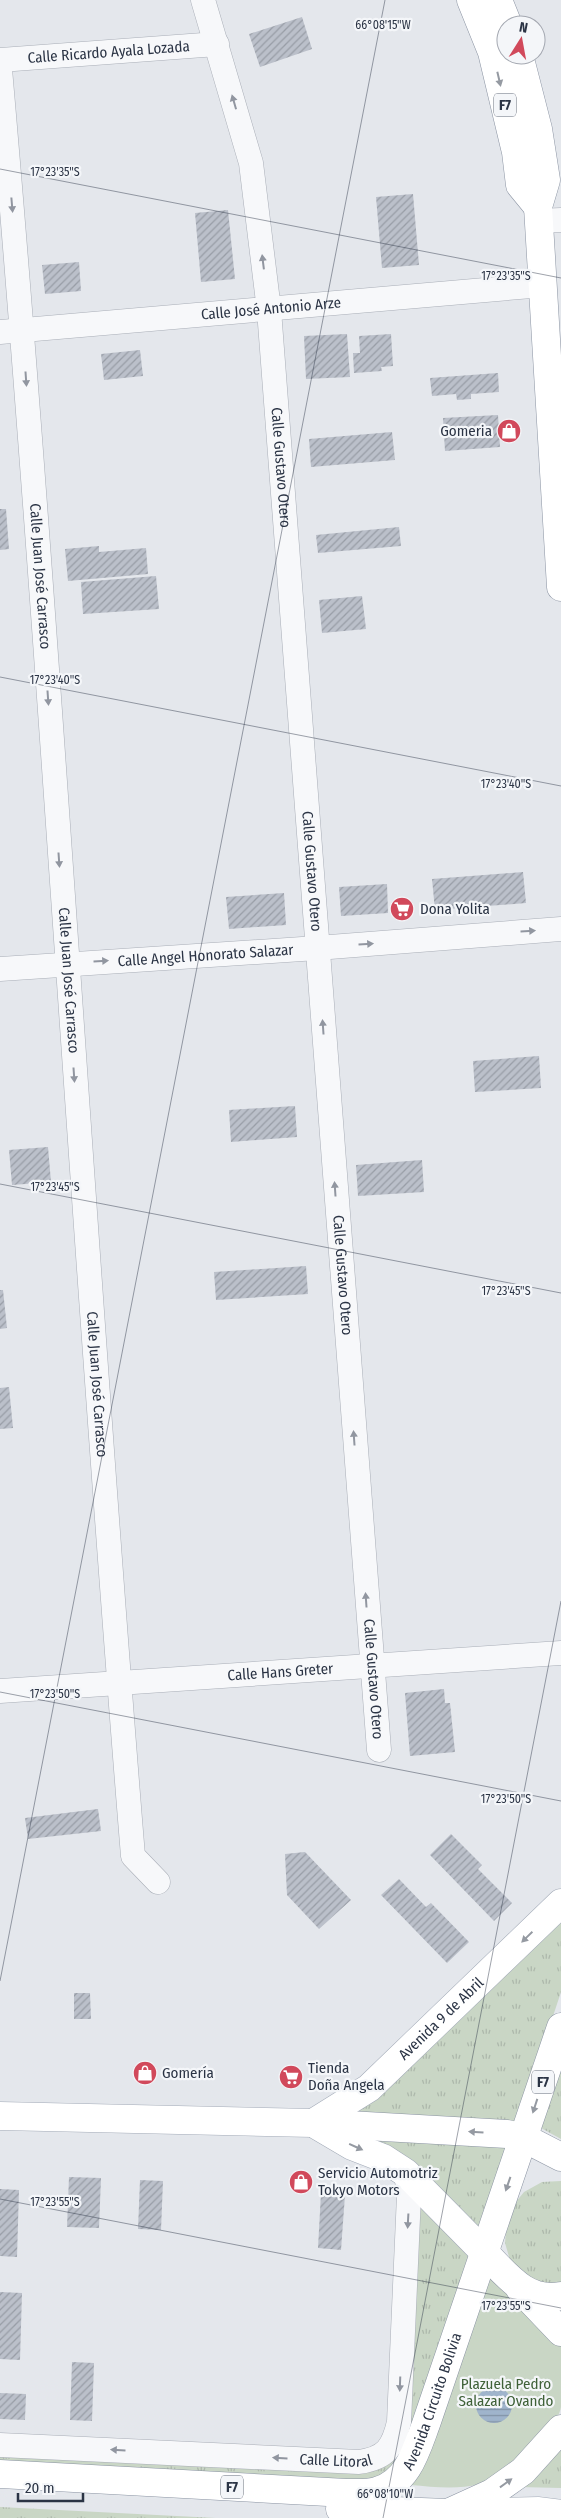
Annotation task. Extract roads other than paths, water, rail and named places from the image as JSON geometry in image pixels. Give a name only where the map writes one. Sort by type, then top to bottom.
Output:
[{"type":"main road","name":"F7","points":[[471,0],[492,52],[516,152],[520,184],[546,216]]},
{"type":"main road","points":[[498,0],[504,15]]},
{"type":"main road","name":"F7","points":[[523,65],[550,131],[546,180],[543,285],[554,349],[561,587]]},
{"type":"main road","name":"Avenida 9 de Abril","points":[[313,2123],[369,2088],[561,1902]]},
{"type":"main road","name":"F7","points":[[484,2252],[561,2027]]},
{"type":"main road","points":[[0,2116],[313,2123],[507,2134],[524,2138],[561,2157]]},
{"type":"main road","points":[[313,2123],[352,2146],[383,2158],[406,2173],[561,2332]]},
{"type":"main road","name":"Avenida Circuito Bolivia","points":[[0,2474],[346,2494],[377,2491],[398,2481],[411,2463],[484,2252]]},
{"type":"main road","points":[[517,2286],[536,2296],[561,2296]]},
{"type":"main road","points":[[448,2513],[492,2493],[523,2470],[561,2429]]},
{"type":"main road","name":"F7","points":[[0,2492],[448,2513]]},
{"type":"main road","points":[[448,2513],[540,2511],[561,2514]]},
{"type":"street","name":"Calle Gustavo Otero","points":[[204,0],[251,162],[269,310],[371,1666],[379,1750]]},
{"type":"street","name":"Calle Ricardo Ayala Lozada","points":[[0,60],[217,44]]},
{"type":"street","name":"Calle Juan José Carrasco","points":[[0,69],[12,331],[66,963],[133,1856],[158,1882]]},
{"type":"street","points":[[546,216],[561,185]]},
{"type":"street","name":"Calle José Antonio Arze","points":[[12,331],[543,285]]},
{"type":"street","name":"Calle Angel Honorato Salazar","points":[[0,969],[66,963],[317,948],[561,929]]},
{"type":"street","name":"Calle Hans Greter","points":[[0,1691],[561,1654]]},
{"type":"street","name":"Calle Litoral","points":[[0,2445],[359,2462],[374,2460],[384,2454],[395,2440],[399,2422],[409,2195],[406,2173]]},
{"type":"water","points":[[494,2387],[501,2388],[507,2392],[511,2398],[511,2412],[507,2418],[501,2422],[494,2423],[487,2422],[481,2418],[477,2412],[476,2405],[477,2398],[481,2392],[487,2388]]},
{"type":"place","name":"Gomeria","points":[[509,431]]},
{"type":"place","name":"Dona Yolita","points":[[402,909]]},
{"type":"place","name":"Gomería","points":[[145,2073]]},
{"type":"place","name":"Tienda Doña Angela","points":[[291,2077]]},
{"type":"place","name":"Servicio Automotriz Tokyo Motors","points":[[301,2182]]},
{"type":"park label","name":"Plazuela Pedro Salazar Ovando","points":[[506,2392]]}]
